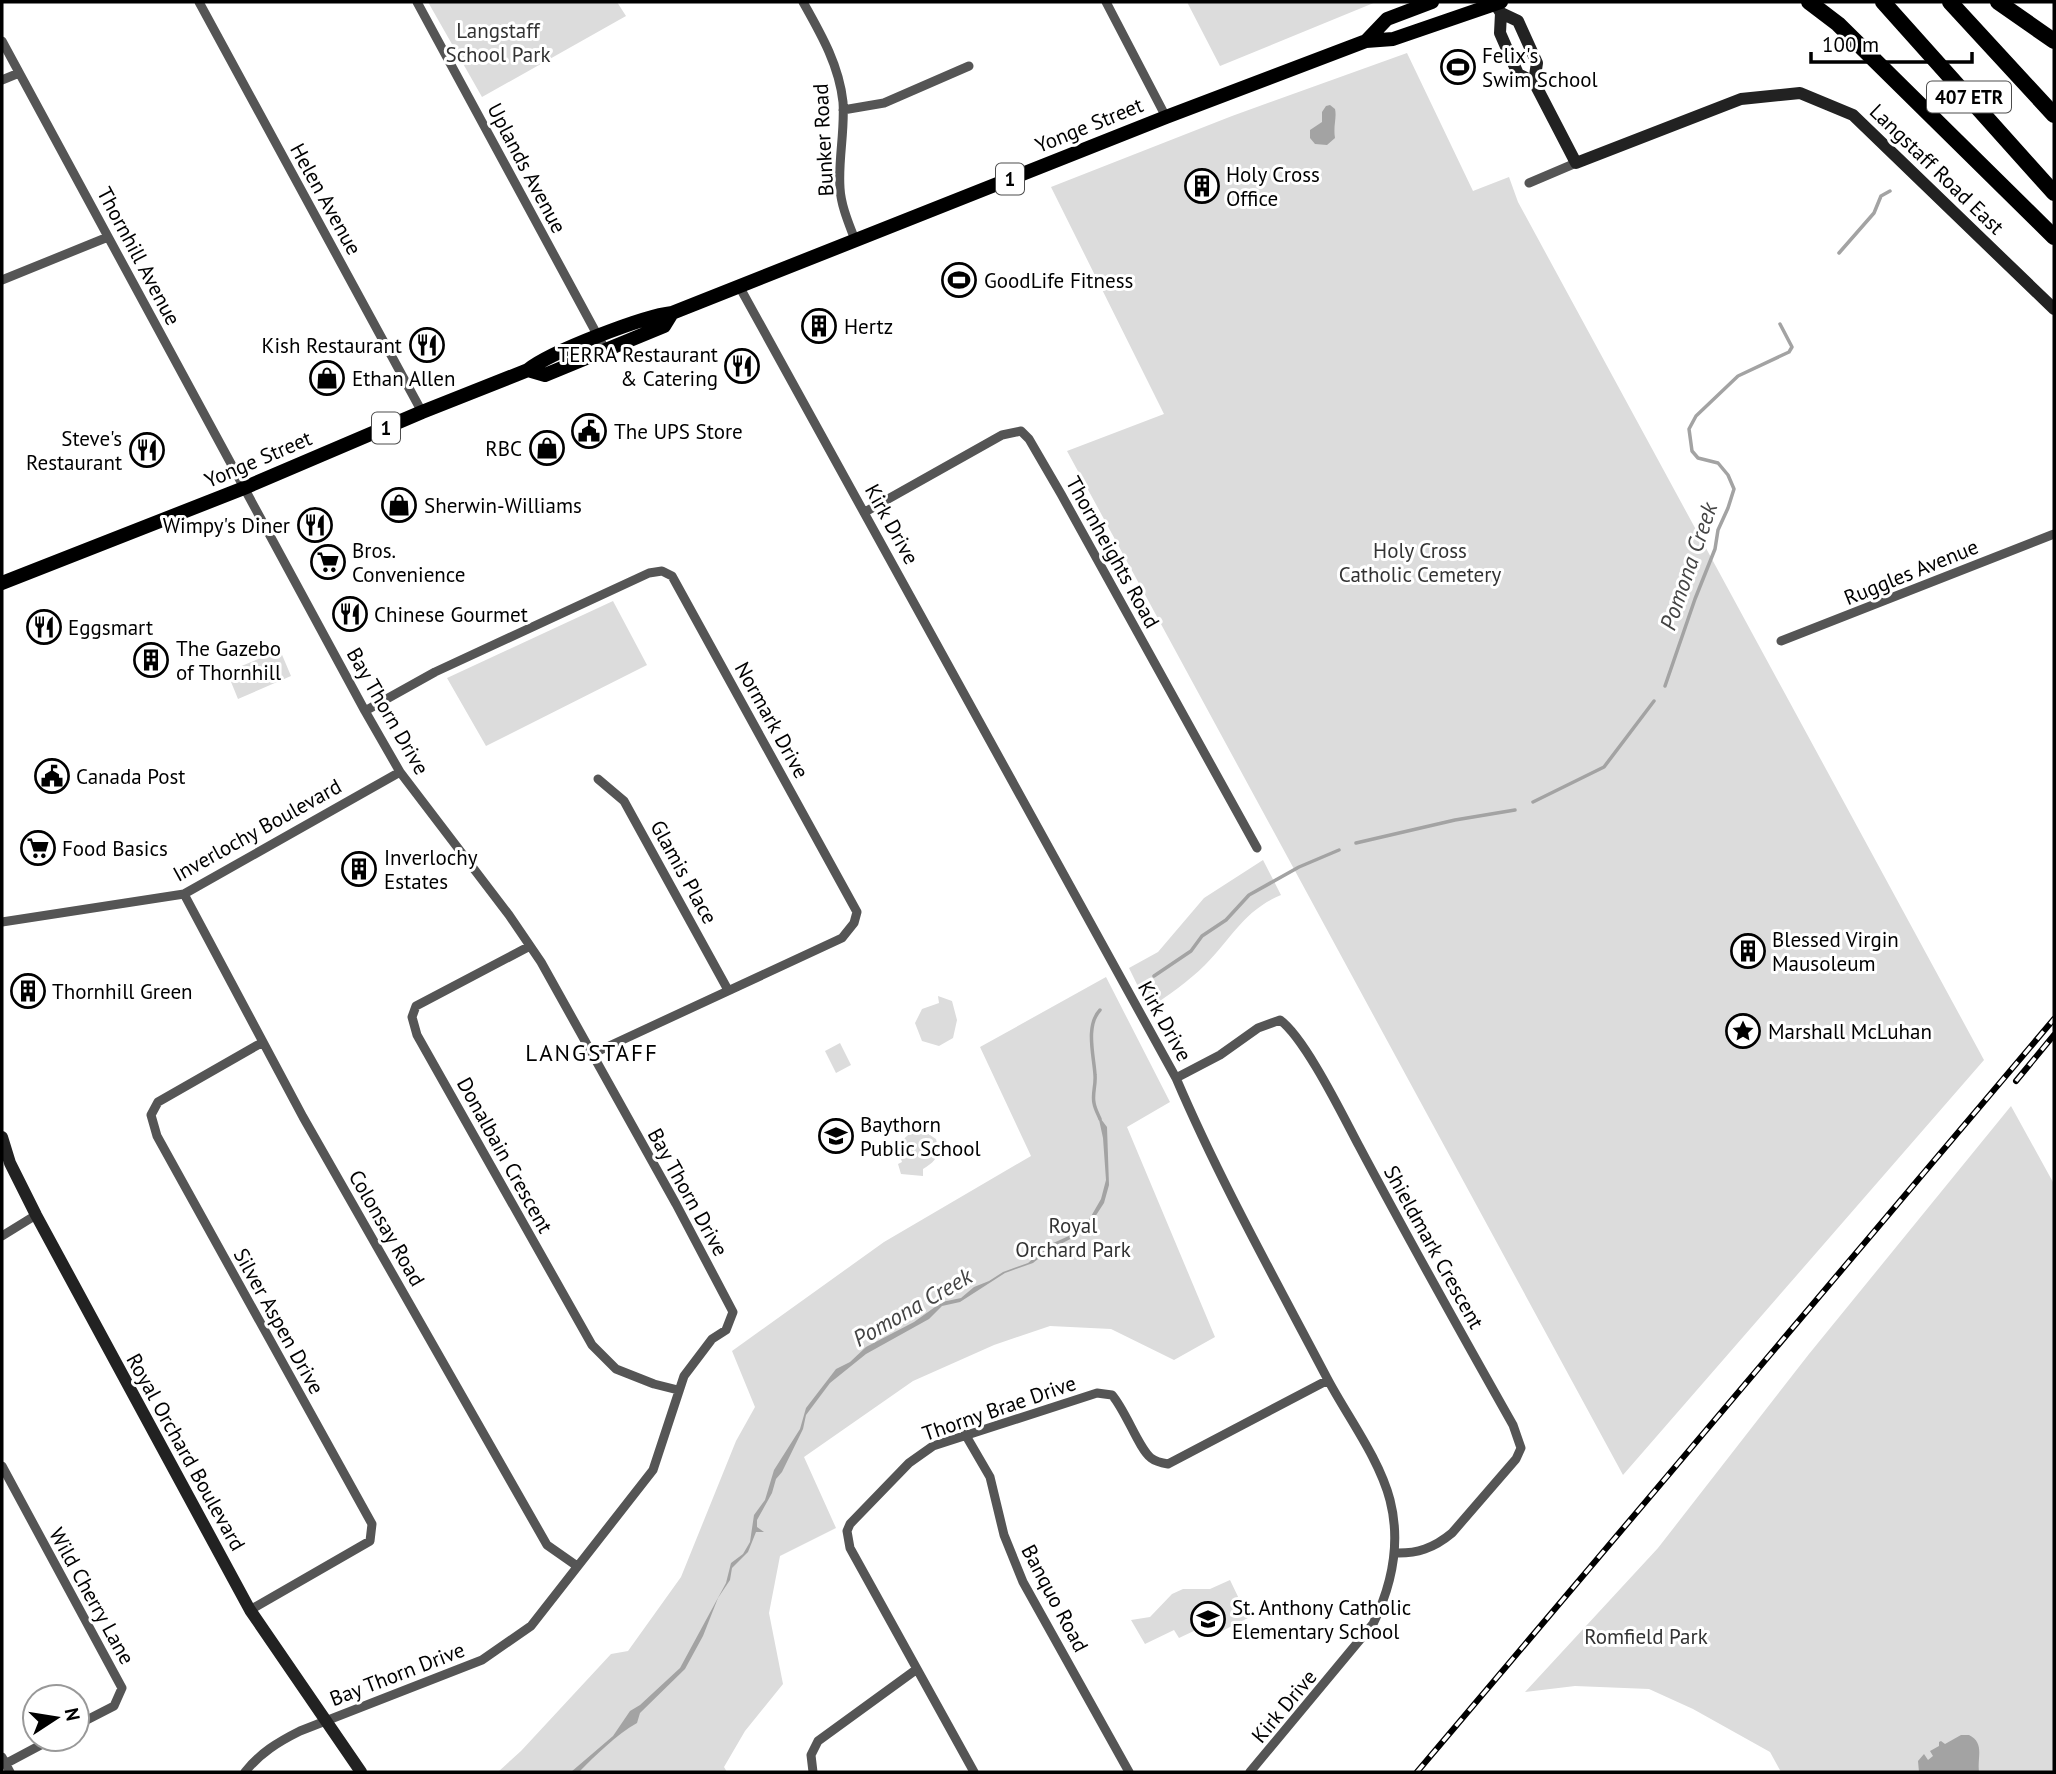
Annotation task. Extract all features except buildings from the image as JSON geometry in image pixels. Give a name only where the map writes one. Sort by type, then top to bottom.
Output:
[{"type":"highway","points":[[1809,2],[1838,24],[2054,237]]},
{"type":"highway","name":"407 ETR","points":[[1883,2],[2054,193]]},
{"type":"highway","name":"407 ETR","points":[[1950,2],[2054,116]]},
{"type":"highway","points":[[1998,2],[2054,41]]},
{"type":"main road","name":"Yonge Street","points":[[1366,41],[1387,19],[1433,2]]},
{"type":"main road","name":"Yonge Street","points":[[2,583],[244,488],[528,370],[538,362],[599,337],[657,315],[673,313],[1166,117],[1366,41],[1393,39],[1497,5]]},
{"type":"main road","name":"Yonge Street","points":[[528,370],[545,375],[664,326],[673,313]]},
{"type":"street","name":"Helen Avenue","points":[[199,2],[422,412]]},
{"type":"street","name":"Uplands Avenue","points":[[417,2],[606,351]]},
{"type":"street","name":"Bunker Road","points":[[803,2],[833,58],[845,128],[839,170],[840,190],[855,240]]},
{"type":"street","points":[[1106,2],[1166,117]]},
{"type":"street","points":[[1497,5],[1500,33],[1518,74],[1534,82],[1576,163]]},
{"type":"street","points":[[1497,5],[1518,21],[1537,63],[1534,82]]},
{"type":"street","name":"Thornhill Avenue","points":[[2,41],[244,488]]},
{"type":"street","points":[[843,110],[884,103],[968,66]]},
{"type":"street","points":[[2,80],[19,73]]},
{"type":"street","name":"Langstaff Road East","points":[[1529,183],[1741,99],[1800,93],[1853,115],[2054,309]]},
{"type":"street","points":[[2,280],[108,237]]},
{"type":"street","name":"Kirk Drive","points":[[739,286],[1177,1078],[1206,1149],[1380,1474],[1390,1499],[1394,1553],[1389,1587],[1373,1624],[1250,1772]]},
{"type":"street","name":"Thornheights Road","points":[[864,512],[1002,435],[1021,431],[1029,439],[1061,494],[1256,848]]},
{"type":"street","name":"Bay Thorn Drive","points":[[244,488],[400,772],[530,946],[733,1312],[726,1330],[712,1339],[684,1376],[653,1470],[531,1626],[482,1660],[273,1744],[245,1772]]},
{"type":"street","name":"Ruggles Avenue","points":[[1781,641],[2054,534]]},
{"type":"street","name":"Normark Drive","points":[[365,711],[435,672],[649,573],[662,571],[672,576],[857,912],[854,923],[842,938],[592,1054]]},
{"type":"street","name":"Inverlochy Boulevard","points":[[2,922],[184,894],[400,772]]},
{"type":"street","name":"Glamis Place","points":[[598,779],[624,801],[728,990]]},
{"type":"street","name":"Colonsay Road","points":[[184,894],[303,1117],[547,1545],[577,1566]]},
{"type":"street","name":"Donalbain Crescent","points":[[530,946],[416,1006],[412,1017],[417,1035],[592,1345],[617,1368],[654,1384],[678,1390]]},
{"type":"street","name":"Shieldmark Crescent","points":[[1177,1078],[1220,1055],[1258,1028],[1280,1020],[1287,1026],[1343,1116],[1513,1425],[1521,1448],[1516,1459],[1452,1534],[1414,1554],[1394,1553]]},
{"type":"street","name":"Silver Aspen Drive","points":[[250,1609],[370,1541],[372,1524],[157,1136],[151,1115],[158,1102],[263,1042]]},
{"type":"street","name":"Royal Orchard Boulevard","points":[[2,1137],[10,1163],[36,1215],[250,1609],[361,1772]]},
{"type":"street","points":[[2,1236],[36,1215]]},
{"type":"street","name":"Thorny Brae Drive","points":[[974,1772],[850,1548],[847,1531],[850,1524],[909,1463],[933,1446],[1097,1393],[1106,1392],[1118,1402],[1148,1455],[1167,1464],[1328,1380]]},
{"type":"street","name":"Banquo Road","points":[[965,1434],[990,1477],[1004,1535],[1023,1582],[1129,1772]]},
{"type":"street","name":"Wild Cherry Lane","points":[[2,1466],[122,1688],[114,1706],[91,1718]]},
{"type":"street","points":[[813,1772],[811,1755],[818,1741],[918,1669]]},
{"type":"street","points":[[6,1764],[26,1753]]},
{"type":"green space","name":"Langstaff School Park","points":[[428,2],[617,2],[626,16],[482,97]]},
{"type":"green space","points":[[1187,2],[1376,2],[1220,66]]},
{"type":"green space","name":"Holy Cross Catholic Cemetery","points":[[1407,53],[1473,191],[1509,177],[1518,202],[1984,1060],[1623,1475],[1067,451],[1164,414],[1051,187],[1232,116]]},
{"type":"green space","points":[[613,601],[647,665],[486,746],[447,678]]},
{"type":"green space","points":[[280,650],[291,676],[238,699],[227,672]]},
{"type":"green space","points":[[1263,860],[1281,895],[1257,909],[1198,971],[1149,1009],[1129,968],[1158,952],[1204,898]]},
{"type":"green space","name":"Royal Orchard Park","points":[[1106,977],[1170,1102],[1127,1127],[1215,1337],[1174,1360],[1111,1329],[1050,1326],[994,1345],[913,1381],[804,1457],[836,1528],[780,1556],[769,1613],[783,1684],[745,1731],[724,1767],[727,1772],[498,1772],[611,1654],[628,1651],[681,1577],[736,1441],[755,1407],[732,1351],[884,1242],[1031,1156],[980,1047]]},
{"type":"green space","points":[[938,996],[952,1001],[957,1020],[953,1038],[939,1046],[922,1041],[915,1023],[922,1009],[939,1003]]},
{"type":"green space","points":[[840,1043],[851,1065],[836,1073],[825,1051]]},
{"type":"green space","name":"Romfield Park","points":[[2011,1106],[2054,1184],[2054,1772],[1781,1772],[1770,1752],[1693,1709],[1649,1689],[1575,1686],[1525,1692],[1658,1548],[1809,1354]]},
{"type":"green space","points":[[914,1131],[927,1133],[936,1139],[936,1157],[923,1169],[923,1176],[901,1174],[898,1164],[902,1162],[899,1152],[901,1144],[905,1137]]},
{"type":"green space","points":[[1230,1580],[1242,1605],[1256,1614],[1216,1634],[1213,1631],[1202,1636],[1198,1629],[1179,1638],[1174,1630],[1145,1644],[1131,1620],[1150,1617],[1172,1594],[1183,1589],[1210,1589]]},
{"type":"shaded area","points":[[1330,105],[1335,109],[1335,138],[1327,145],[1315,144],[1310,138],[1310,130],[1322,122],[1322,112]]},
{"type":"shaded area","points":[[1098,1115],[1107,1127],[1109,1185],[1104,1203],[1091,1223],[1082,1233],[1049,1250],[1033,1263],[1005,1273],[960,1302],[942,1306],[929,1319],[866,1354],[830,1383],[806,1415],[803,1429],[757,1520],[757,1527],[764,1532],[756,1532],[748,1552],[732,1568],[730,1580],[718,1598],[703,1636],[685,1669],[640,1713],[637,1723],[614,1739],[579,1772],[571,1772],[613,1736],[630,1711],[680,1668],[726,1583],[731,1563],[743,1554],[750,1542],[754,1515],[765,1500],[774,1470],[800,1429],[806,1408],[836,1369],[850,1362],[866,1347],[914,1322],[942,1302],[961,1298],[974,1287],[1003,1272],[1028,1263],[1051,1244],[1086,1225],[1101,1199],[1106,1180],[1103,1138]]},
{"type":"shaded area","points":[[1961,1735],[1974,1738],[1979,1746],[1979,1772],[1919,1772],[1918,1761],[1924,1754],[1928,1760],[1933,1756],[1930,1751],[1939,1746],[1939,1742],[1945,1744]]},
{"type":"waterway","name":"Pomona Creek","points":[[1839,253],[1874,213],[1881,196],[1890,191]]},
{"type":"waterway","name":"Pomona Creek","points":[[1665,686],[1734,489],[1728,475],[1718,463],[1698,458],[1692,451],[1689,429],[1696,416],[1738,376],[1789,352],[1792,347],[1780,324]]},
{"type":"waterway","name":"Pomona Creek","points":[[1533,802],[1604,767],[1654,701]]},
{"type":"waterway","name":"Pomona Creek","points":[[1356,843],[1455,820],[1515,810]]},
{"type":"waterway","name":"Pomona Creek","points":[[1154,976],[1191,951],[1202,936],[1226,920],[1249,895],[1299,867],[1339,850]]},
{"type":"waterway","name":"Pomona Creek","points":[[1100,1010],[1093,1024],[1092,1041],[1094,1100],[1100,1119]]},
{"type":"railway","points":[[1417,1772],[2054,1019]]},
{"type":"railway","points":[[2016,1081],[2054,1035]]},
{"type":"place","name":"Felix's Swim School","points":[[1458,67]]},
{"type":"place","name":"Holy Cross Office","points":[[1202,186]]},
{"type":"place","name":"GoodLife Fitness","points":[[959,280]]},
{"type":"place","name":"Hertz","points":[[819,326]]},
{"type":"place","name":"Kish Restaurant","points":[[427,345]]},
{"type":"place","name":"TERRA Restaurant & Catering","points":[[742,366]]},
{"type":"place","name":"Ethan Allen","points":[[327,378]]},
{"type":"place","name":"The UPS Store","points":[[589,431]]},
{"type":"place","name":"RBC","points":[[547,448]]},
{"type":"place","name":"Steve's Restaurant","points":[[147,450]]},
{"type":"place","name":"Sherwin-Williams","points":[[399,505]]},
{"type":"place","name":"Wimpy's Diner","points":[[315,525]]},
{"type":"place","name":"Bros. Convenience","points":[[328,562]]},
{"type":"place","name":"Chinese Gourmet","points":[[350,614]]},
{"type":"place","name":"Eggsmart","points":[[44,627]]},
{"type":"place","name":"The Gazebo of Thornhill","points":[[151,660]]},
{"type":"place","name":"Canada Post","points":[[52,776]]},
{"type":"place","name":"Food Basics","points":[[38,848]]},
{"type":"place","name":"Inverlochy Estates","points":[[359,869]]},
{"type":"place","name":"Blessed Virgin Mausoleum","points":[[1748,951]]},
{"type":"place","name":"Thornhill Green","points":[[28,991]]},
{"type":"place","name":"Marshall McLuhan","points":[[1743,1031]]},
{"type":"place","name":"Baythorn Public School","points":[[836,1136]]},
{"type":"place","name":"St. Anthony Catholic Elementary School","points":[[1208,1619]]},
{"type":"district","name":"LANGSTAFF","points":[[592,1052]]}]
